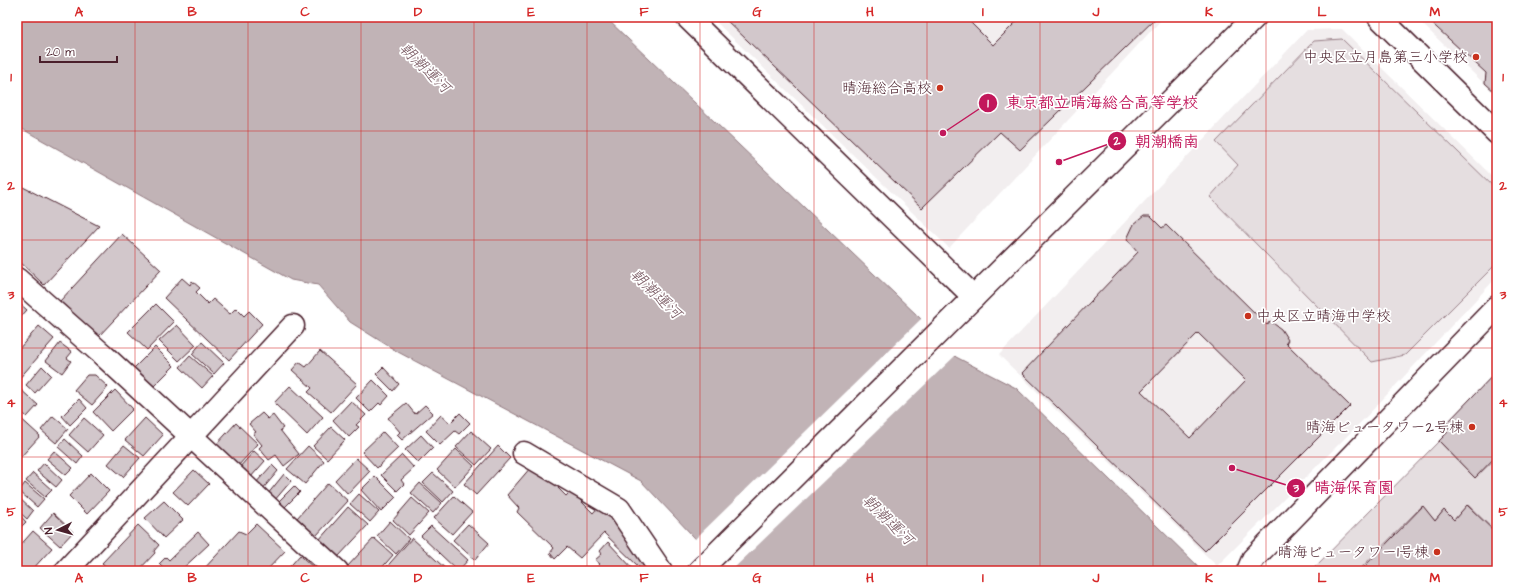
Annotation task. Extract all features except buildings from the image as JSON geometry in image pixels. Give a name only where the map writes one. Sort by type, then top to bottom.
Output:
[{"type":"street","points":[[686,17],[974,297]]},
{"type":"street","points":[[705,565],[1255,17]]},
{"type":"street","points":[[1379,17],[1497,133]]},
{"type":"street","points":[[17,278],[337,571]]},
{"type":"street","points":[[1248,571],[1253,559],[1497,307]]},
{"type":"street","points":[[66,571],[294,326]]},
{"type":"street","points":[[524,453],[619,509],[661,571]]},
{"type":"shaded area","name":"晴海総合高校","points":[[711,17],[1164,17],[949,248]]},
{"type":"shaded area","name":"中央区立月島第三小学校","points":[[1415,17],[1497,17],[1497,96]]},
{"type":"shaded area","name":"中央区立晴海中学校","points":[[1342,29],[1497,181],[1497,277],[1367,416],[1217,566],[999,355],[1307,30]]},
{"type":"shaded area","points":[[1342,39],[1497,190],[1497,263],[1405,355],[1372,362],[1210,197],[1238,165],[1216,142],[1314,41]]},
{"type":"shaded area","points":[[1439,441],[1475,478],[1497,457],[1497,533],[1468,505],[1454,520],[1444,510],[1435,521],[1422,506],[1358,571],[1311,571]]},
{"type":"water","name":"朝潮運河","points":[[17,17],[605,17],[918,316],[956,357],[1016,388],[1203,571],[726,571],[641,481],[398,352],[350,322],[318,285],[291,280],[17,126]]},
{"type":"pier","points":[[922,318],[956,355],[731,571],[723,571],[694,540]]},
{"type":"place","name":"中央区立月島第三小学校","points":[[1476,57]]},
{"type":"place","name":"晴海総合高校","points":[[940,88]]},
{"type":"place","name":"東京都立晴海総合高等学校","points":[[943,133]]},
{"type":"place","name":"朝潮橋南","points":[[1059,162]]},
{"type":"place","name":"中央区立晴海中学校","points":[[1248,316]]},
{"type":"place","name":"晴海ビュータワー2号棟","points":[[1472,427]]},
{"type":"place","name":"晴海保育園","points":[[1232,468]]},
{"type":"place","name":"晴海ビュータワー1号棟","points":[[1437,552]]}]
